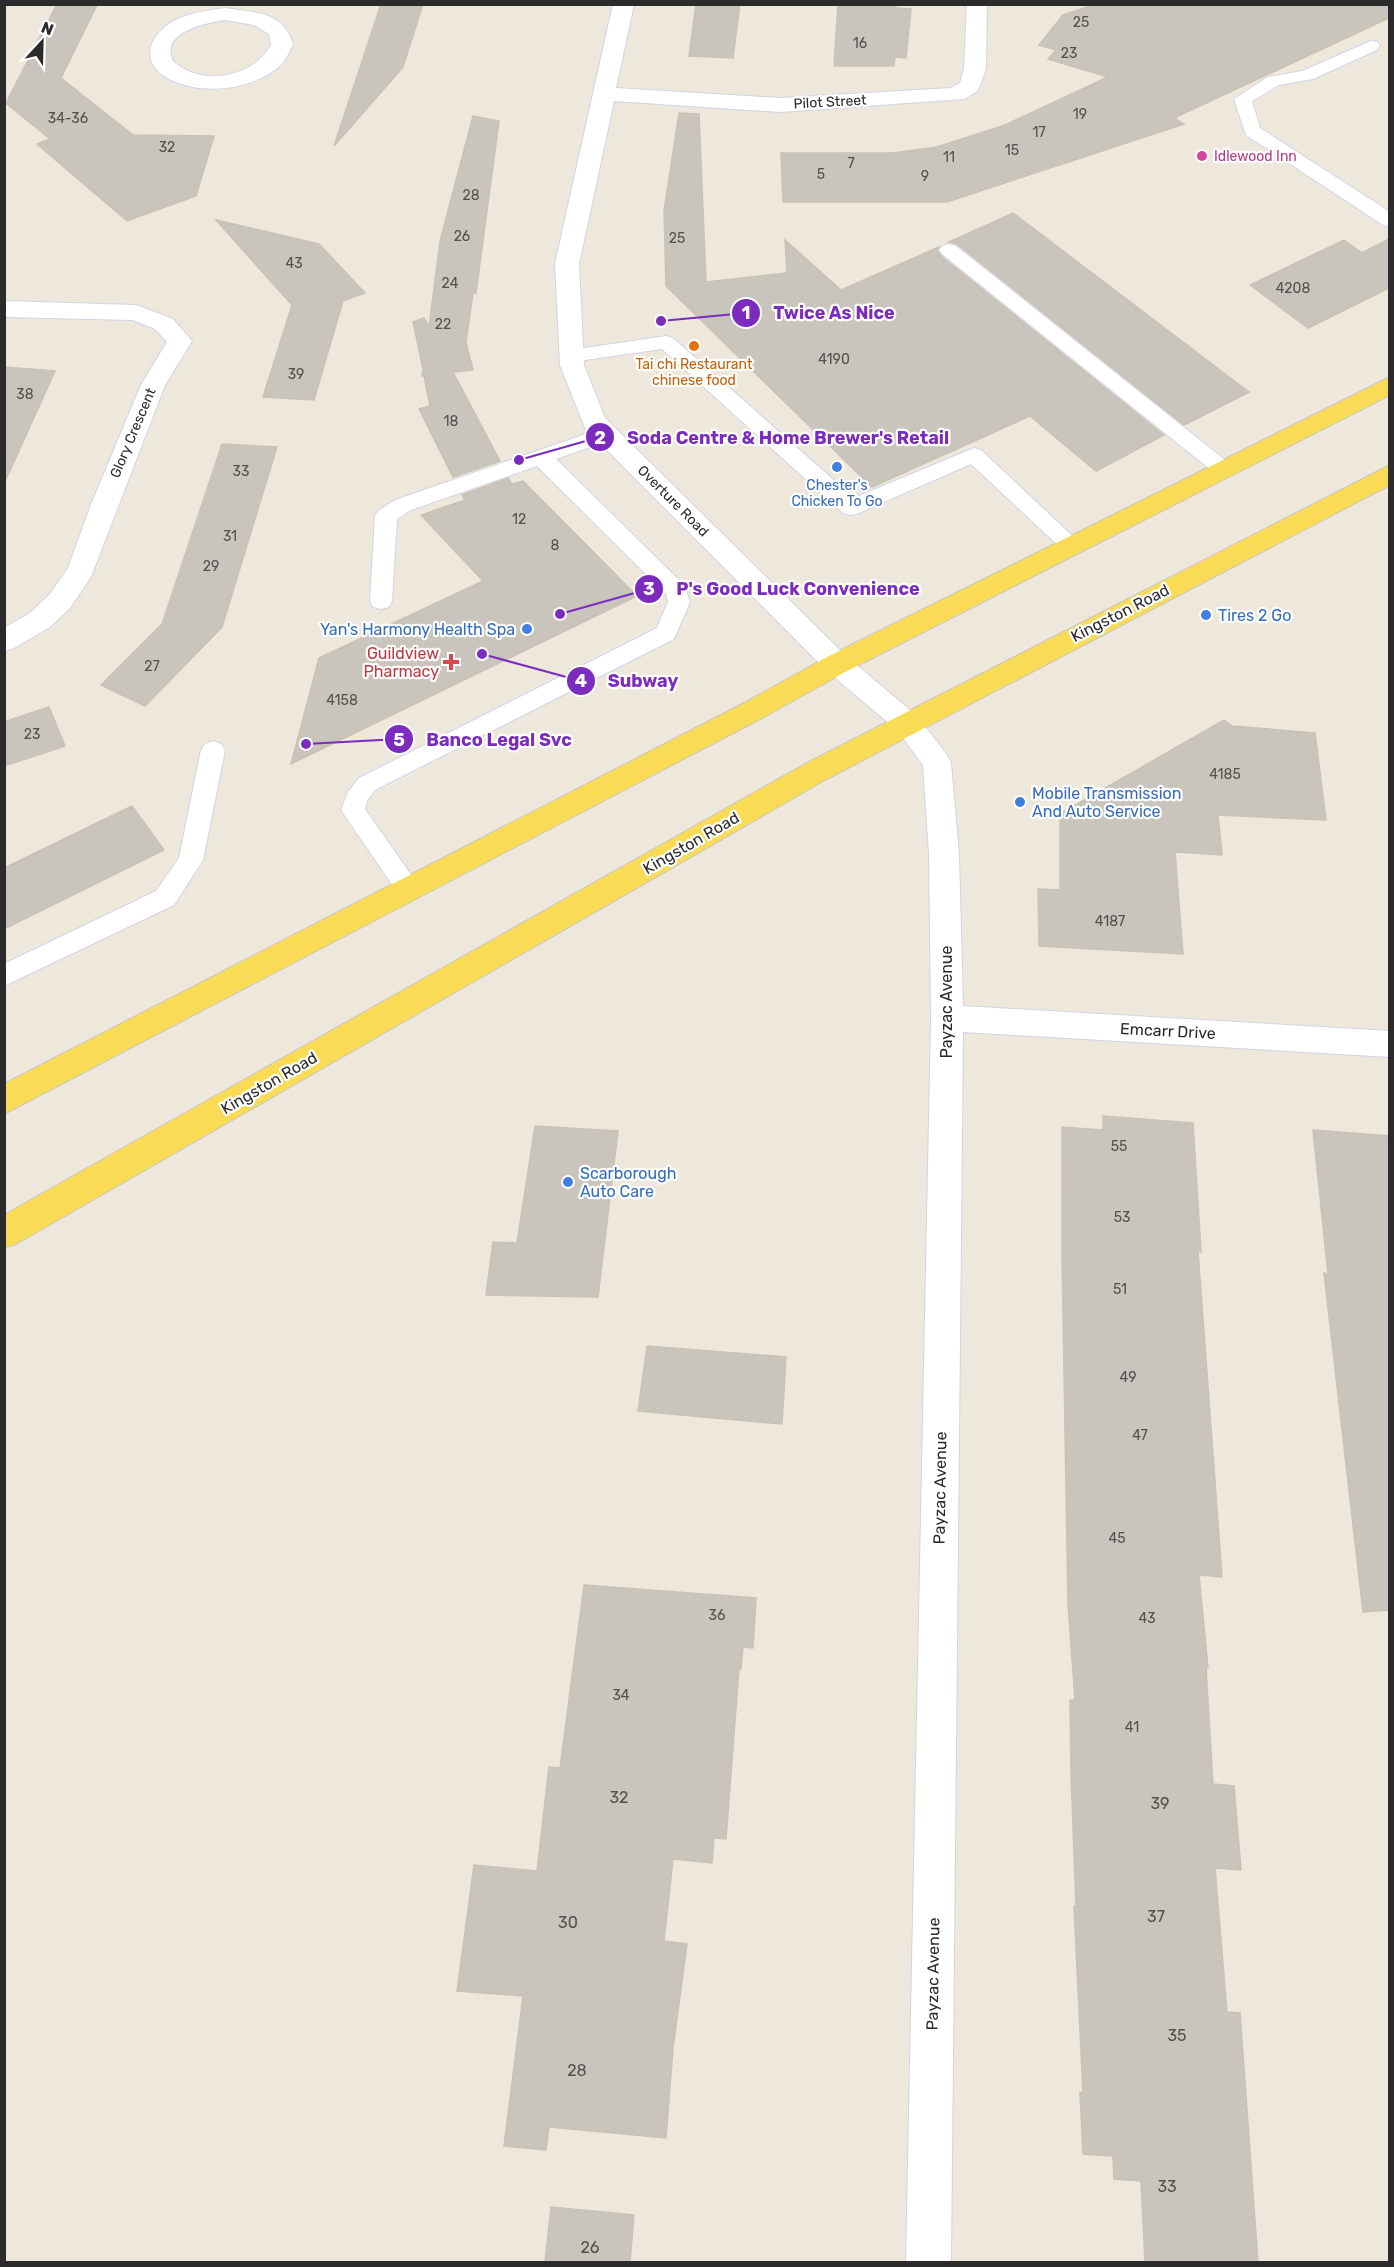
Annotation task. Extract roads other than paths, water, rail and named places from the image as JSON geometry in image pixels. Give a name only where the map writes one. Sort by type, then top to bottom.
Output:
[{"type":"main road","points":[[4,1100],[754,710],[837,663],[1389,385]]},
{"type":"main road","name":"Kingston Road","points":[[4,1233],[815,772],[1389,474]]},
{"type":"street","name":"Overture Road","points":[[624,4],[567,264],[572,365],[594,423],[837,663],[907,723]]},
{"type":"street","name":"Pilot Street","points":[[606,94],[781,105],[956,94],[970,86],[975,69],[977,4]]},
{"type":"street","points":[[250,10],[282,37],[283,48],[277,59],[264,69],[247,77],[206,82],[179,76],[162,64],[158,53],[162,41],[172,31],[187,22],[205,17],[250,10]]},
{"type":"street","name":"Glory Crescent","points":[[4,309],[136,313],[164,324],[180,341],[153,385],[103,507],[81,570],[60,600],[40,620],[4,641]]},
{"type":"street","name":"Payzac Avenue","points":[[907,723],[937,762],[944,854],[947,1018],[929,2262]]},
{"type":"street","name":"Emcarr Drive","points":[[947,1018],[1389,1044]]},
{"type":"lane","points":[[1371,46],[1307,75],[1274,81],[1243,99],[1252,131],[1389,221]]},
{"type":"lane","points":[[950,250],[1223,469]]},
{"type":"lane","points":[[571,356],[666,342],[851,508],[974,455],[1071,545]]},
{"type":"lane","points":[[381,601],[386,516],[403,505],[606,434]]},
{"type":"lane","points":[[409,889],[353,810],[356,798],[367,784],[666,633],[679,602],[676,591],[541,457]]},
{"type":"lane","points":[[4,976],[165,898],[191,860],[213,750]]},
{"type":"place","name":"Idlewood Inn","points":[[1202,156]]},
{"type":"place","name":"Twice As Nice","points":[[661,321]]},
{"type":"place","name":"Tai chi Restaurant chinese food","points":[[694,346]]},
{"type":"place","name":"Soda Centre & Home Brewer's Retail","points":[[519,460]]},
{"type":"place","name":"Chester's Chicken To Go","points":[[837,467]]},
{"type":"place","name":"P's Good Luck Convenience","points":[[560,614]]},
{"type":"place","name":"Tires 2 Go","points":[[1206,615]]},
{"type":"place","name":"Yan's Harmony Health Spa","points":[[527,629]]},
{"type":"place","name":"Subway","points":[[482,654]]},
{"type":"place","name":"Guildview Pharmacy","points":[[451,662]]},
{"type":"place","name":"Banco Legal Svc","points":[[306,744]]},
{"type":"place","name":"Mobile Transmission And Auto Service","points":[[1020,802]]},
{"type":"place","name":"Scarborough Auto Care","points":[[568,1182]]}]
